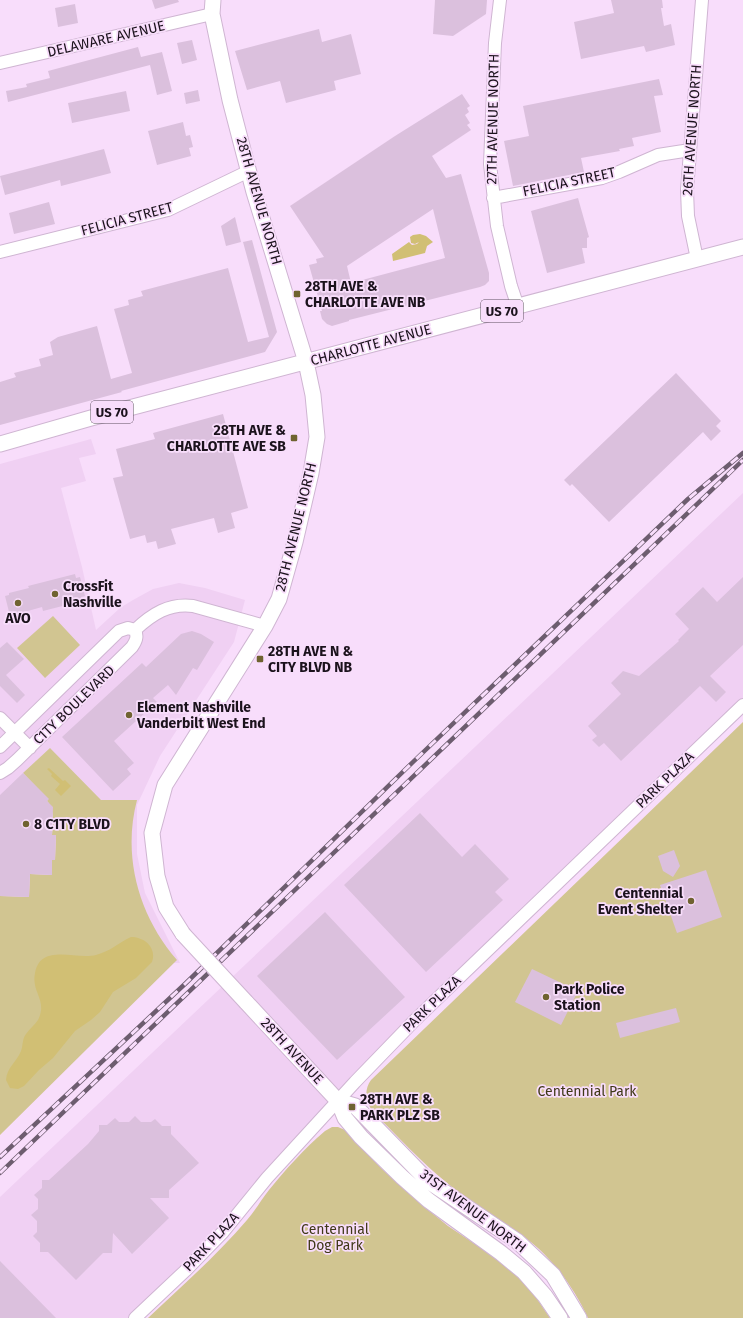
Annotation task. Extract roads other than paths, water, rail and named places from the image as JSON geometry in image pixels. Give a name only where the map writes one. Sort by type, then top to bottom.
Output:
[{"type":"main road","name":"28TH AVENUE NORTH","points":[[213,7],[230,100],[249,171],[306,362],[313,395],[317,437],[295,542],[279,599],[265,626],[165,785],[152,833],[157,876],[166,907],[183,934],[246,1002]]},
{"type":"main road","name":"CHARLOTTE AVENUE","points":[[0,444],[91,418],[743,247]]},
{"type":"main road","name":"28TH AVENUE","points":[[246,1002],[338,1101]]},
{"type":"main road","name":"31ST AVENUE NORTH","points":[[338,1101],[345,1118],[361,1137],[396,1172],[428,1200],[501,1253],[524,1272],[546,1296],[560,1318]]},
{"type":"main road","name":"31ST AVENUE NORTH","points":[[338,1101],[355,1106],[428,1181],[517,1242],[553,1275],[579,1318]]},
{"type":"street","name":"27TH AVENUE NORTH","points":[[500,0],[495,43],[490,164],[493,198],[499,236],[511,286],[518,307]]},
{"type":"street","name":"26TH AVENUE NORTH","points":[[697,259],[687,208],[687,186],[702,0]]},
{"type":"street","name":"DELAWARE AVENUE","points":[[0,64],[213,7]]},
{"type":"street","name":"FELICIA STREET","points":[[493,198],[602,178],[658,155],[690,150]]},
{"type":"street","name":"FELICIA STREET","points":[[0,252],[168,210],[249,171]]},
{"type":"street","points":[[135,630],[147,619],[158,612],[181,605],[193,606],[265,626]]},
{"type":"street","name":"C1TY BOULEVARD","points":[[0,747],[119,631],[128,628],[135,630],[137,636],[132,647],[30,748],[8,768],[0,772]]},
{"type":"street","name":"PARK PLAZA","points":[[135,1318],[223,1232],[267,1178],[415,1020],[743,705]]},
{"type":"street","points":[[0,718],[30,748]]},
{"type":"railway","points":[[0,1157],[186,983],[413,762],[688,499],[743,453]]},
{"type":"railway","points":[[0,1173],[743,460]]},
{"type":"place","name":"28TH AVE & CHARLOTTE AVE NB","points":[[297,294]]},
{"type":"place","name":"28TH AVE & CHARLOTTE AVE SB","points":[[294,438]]},
{"type":"place","name":"CrossFit Nashville","points":[[55,594]]},
{"type":"place","name":"AVO","points":[[18,603]]},
{"type":"place","name":"28TH AVE N & CITY BLVD NB","points":[[260,659]]},
{"type":"place","name":"Element Nashville Vanderbilt West End","points":[[129,715]]},
{"type":"place","name":"8 C1TY BLVD","points":[[26,824]]},
{"type":"place","name":"Centennial Event Shelter","points":[[691,901]]},
{"type":"place","name":"Park Police Station","points":[[546,997]]},
{"type":"place","name":"28TH AVE & PARK PLZ SB","points":[[352,1107]]},
{"type":"park label","name":"Centennial Park","points":[[587,1091]]},
{"type":"park label","name":"Centennial Dog Park","points":[[335,1238]]}]
